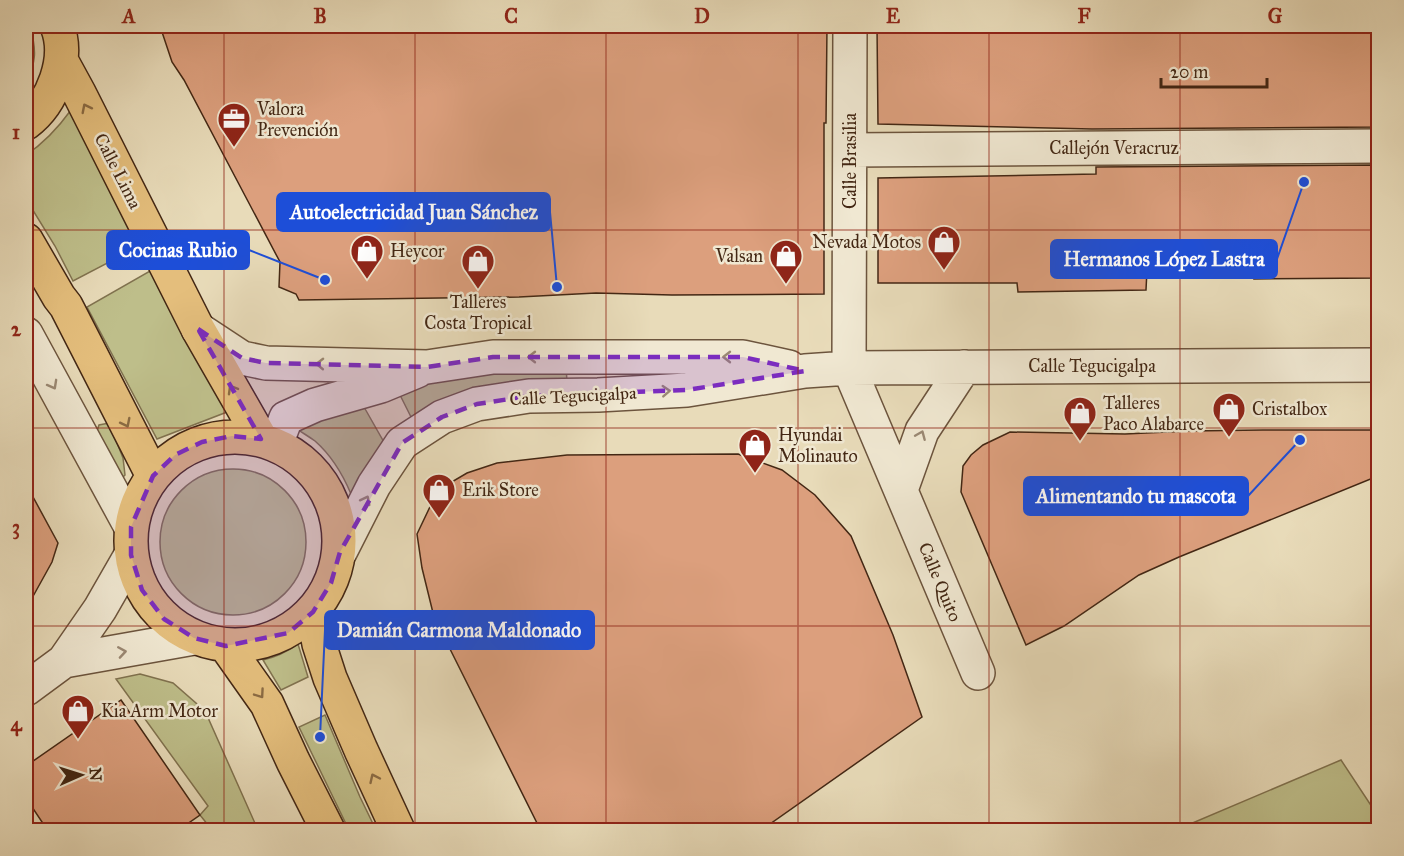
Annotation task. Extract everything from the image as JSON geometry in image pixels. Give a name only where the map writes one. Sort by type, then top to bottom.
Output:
[{"type":"main road","points":[[26,123],[36,116],[53,90],[61,60],[57,26]]},
{"type":"main road","name":"Calle Lima","points":[[61,60],[198,329],[268,442]]},
{"type":"main road","points":[[26,240],[66,306],[153,476]]},
{"type":"main road","points":[[232,436],[268,442],[304,462],[325,487],[338,518],[340,552],[331,583],[313,612],[288,633],[257,643],[226,646],[194,638],[164,619],[142,590],[131,541],[139,500],[153,476],[175,455],[202,442],[232,436]]},
{"type":"main road","points":[[313,612],[319,644],[330,678],[398,831]]},
{"type":"main road","points":[[226,646],[267,704],[328,831]]},
{"type":"street","name":"Calle Brasilia","points":[[849,368],[850,26]]},
{"type":"street","name":"Callejón Veracruz","points":[[850,150],[1378,146]]},
{"type":"street","name":"Calle Tegucigalpa","points":[[198,329],[242,358],[266,363],[427,367],[493,357],[743,357],[805,371]]},
{"type":"street","points":[[26,334],[131,541],[100,609],[64,661],[26,689]]},
{"type":"street","name":"Calle Tegucigalpa","points":[[340,552],[374,485],[402,443],[442,417],[477,404],[529,396],[687,390],[805,371],[849,368],[1378,365]]},
{"type":"street","name":"Calle Tegucigalpa","points":[[268,442],[286,418],[315,405],[381,386],[427,367]]},
{"type":"street","points":[[901,490],[922,431],[964,367]]},
{"type":"street","name":"Calle Quito","points":[[849,368],[978,673]]},
{"type":"street","points":[[64,661],[194,638]]},
{"type":"highlighted area","points":[[198,329],[242,358],[266,363],[427,367],[493,357],[743,357],[805,371],[687,390],[529,396],[477,404],[442,417],[402,443],[340,552],[331,583],[313,612],[288,633],[226,646],[194,638],[164,619],[142,590],[131,555],[131,527],[153,476],[175,455],[202,442],[232,436],[261,439]]},
{"type":"green space","points":[[26,26],[30,26],[34,43],[34,62],[26,86]]},
{"type":"green space","points":[[71,110],[138,247],[73,281],[26,199],[26,155],[50,135]]},
{"type":"green space","points":[[150,271],[188,345],[227,412],[157,439],[87,307]]},
{"type":"green space","points":[[566,363],[567,384],[412,419],[398,391],[436,379]]},
{"type":"green space","points":[[364,407],[385,444],[351,494],[326,453],[315,441],[294,427]]},
{"type":"green space","points":[[109,423],[123,458],[125,475],[121,479],[96,434],[99,425]]},
{"type":"green space","points":[[233,469],[261,475],[284,491],[300,514],[306,542],[300,570],[284,593],[261,609],[233,615],[205,609],[182,593],[166,570],[160,542],[166,514],[182,491],[205,475]]},
{"type":"green space","points":[[298,644],[308,677],[281,690],[263,660],[282,654]]},
{"type":"green space","points":[[140,674],[173,683],[205,711],[258,830],[212,830],[200,815],[208,806],[116,679]]},
{"type":"green space","points":[[325,715],[376,830],[349,830],[299,727]]},
{"type":"green space","points":[[1341,760],[1378,816],[1378,830],[1176,830]]},
{"type":"building","points":[[160,26],[827,26],[826,123],[824,123],[824,294],[596,293],[519,297],[299,300],[296,294],[279,287],[280,262],[184,80],[172,62]]},
{"type":"building","points":[[877,26],[1378,26],[1378,127],[1092,129],[878,124]]},
{"type":"building","points":[[1378,165],[1378,278],[1254,279],[1255,271],[1147,270],[1146,290],[1018,292],[1017,283],[878,283],[878,178],[1096,174],[1096,167]]},
{"type":"building","points":[[1263,430],[1378,430],[1378,476],[1139,575],[1064,626],[1026,645],[961,492],[963,466],[971,455],[983,445],[1010,432],[1125,434]]},
{"type":"building","points":[[738,454],[782,470],[815,495],[851,536],[893,635],[922,717],[760,831],[541,831],[434,617],[422,568],[417,534],[438,490],[467,473],[497,463],[567,455]]},
{"type":"building","points":[[26,484],[58,543],[52,562],[26,609]]},
{"type":"building","points":[[121,700],[200,815],[177,831],[48,831],[26,798],[26,766]]},
{"type":"place","name":"Valora Prevención","points":[[234,148]]},
{"type":"place","name":"Hermanos López Lastra","points":[[1304,182]]},
{"type":"place","name":"Nevada Motos","points":[[944,271]]},
{"type":"place","name":"Cocinas Rubio","points":[[325,280]]},
{"type":"place","name":"Heycor","points":[[367,280]]},
{"type":"place","name":"Valsan","points":[[786,285]]},
{"type":"place","name":"Autoelectricidad Juan Sánchez","points":[[557,287]]},
{"type":"place","name":"Talleres Costa Tropical","points":[[478,290]]},
{"type":"place","name":"Cristalbox","points":[[1229,438]]},
{"type":"place","name":"Alimentando tu mascota","points":[[1300,440]]},
{"type":"place","name":"Talleres Paco Alabarce","points":[[1080,442]]},
{"type":"place","name":"Hyundai Molinauto","points":[[755,474]]},
{"type":"place","name":"Erik Store","points":[[439,519]]},
{"type":"place","name":"Damián Carmona Maldonado","points":[[320,737]]},
{"type":"place","name":"Kia Arm Motor","points":[[78,740]]}]
